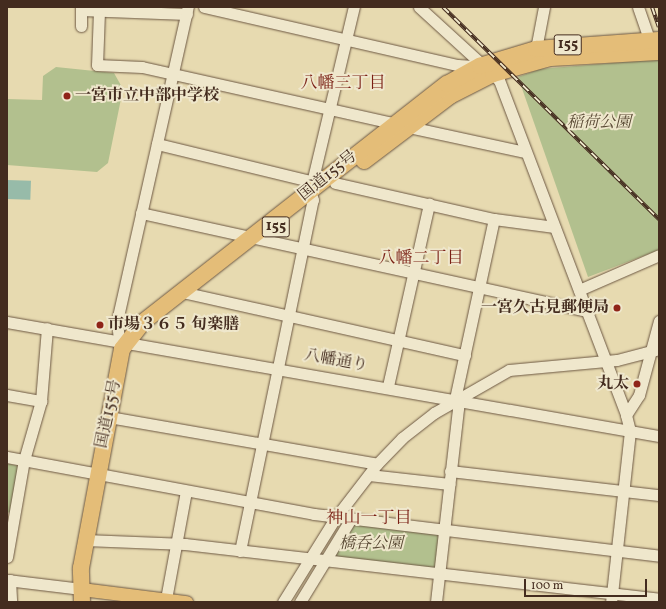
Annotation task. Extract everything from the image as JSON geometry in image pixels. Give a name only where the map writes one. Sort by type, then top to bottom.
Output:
[{"type":"highway","name":"国道155号","points":[[487,70],[550,58],[656,44]]},
{"type":"highway","name":"国道155号","points":[[312,191],[335,183],[447,84],[487,70],[536,48],[656,44]]},
{"type":"highway","name":"国道155号","points":[[82,596],[88,540],[112,418],[122,349],[143,322],[187,293],[312,191],[401,125]]},
{"type":"main road","points":[[82,596],[166,599],[186,602]]},
{"type":"street","points":[[204,7],[457,65],[487,70]]},
{"type":"street","points":[[240,551],[252,502],[276,367],[312,191],[345,40],[354,7]]},
{"type":"street","points":[[419,7],[499,80],[525,152],[626,415],[630,431],[611,597]]},
{"type":"street","points":[[536,48],[544,7]]},
{"type":"street","points":[[638,7],[656,44]]},
{"type":"street","points":[[81,26],[81,9],[98,11],[187,11],[117,321],[128,341]]},
{"type":"street","points":[[98,11],[97,65],[142,67],[525,152]]},
{"type":"street","points":[[157,144],[312,191]]},
{"type":"street","points":[[335,183],[494,218],[554,227]]},
{"type":"street","points":[[388,386],[412,273],[429,204]]},
{"type":"street","points":[[141,213],[253,240],[586,311]]},
{"type":"street","points":[[436,602],[445,530],[457,400],[494,218]]},
{"type":"street","points":[[579,290],[659,255]]},
{"type":"street","points":[[187,293],[287,317],[465,355]]},
{"type":"street","name":"八幡通り","points":[[7,322],[128,341],[388,386],[457,400],[659,436]]},
{"type":"street","points":[[626,415],[639,395],[655,350],[659,322]]},
{"type":"street","points":[[7,557],[11,517],[24,460],[41,401],[47,328]]},
{"type":"street","points":[[283,602],[336,517],[377,464],[402,438],[457,400],[509,370],[606,360],[655,350]]},
{"type":"street","points":[[7,395],[41,401]]},
{"type":"street","points":[[112,418],[377,464]]},
{"type":"street","points":[[7,457],[100,476],[350,520],[659,556]]},
{"type":"street","points":[[450,471],[659,495]]},
{"type":"street","points":[[369,475],[449,484]]},
{"type":"street","points":[[166,599],[186,491]]},
{"type":"street","points":[[300,602],[350,520]]},
{"type":"street","points":[[88,540],[176,545],[240,551],[611,597],[659,599]]},
{"type":"street","points":[[11,602],[9,580],[82,596]]},
{"type":"green space","name":"稲荷公園","points":[[659,59],[659,250],[588,277],[518,77],[540,69]]},
{"type":"green space","name":"一宮市立中部中学校","points":[[56,67],[114,73],[123,89],[108,163],[97,172],[7,165],[7,99],[42,100],[43,76]]},
{"type":"green space","points":[[7,463],[18,466],[10,513],[7,512]]},
{"type":"green space","name":"橋呑公園","points":[[354,524],[440,535],[435,569],[333,558]]},
{"type":"shaded area","points":[[7,180],[31,181],[30,200],[7,199]]},
{"type":"railway","points":[[443,7],[659,219]]},
{"type":"railway","points":[[652,7],[659,27]]},
{"type":"place","name":"一宮市立中部中学校","points":[[67,96]]},
{"type":"place","name":"一宮久古見郵便局","points":[[617,308]]},
{"type":"place","name":"市場３６５ 旬楽膳","points":[[100,325]]},
{"type":"place","name":"丸太","points":[[637,384]]},
{"type":"district","name":"八幡三丁目","points":[[343,84]]},
{"type":"district","name":"八幡二丁目","points":[[421,259]]},
{"type":"district","name":"神山一丁目","points":[[369,519]]}]
